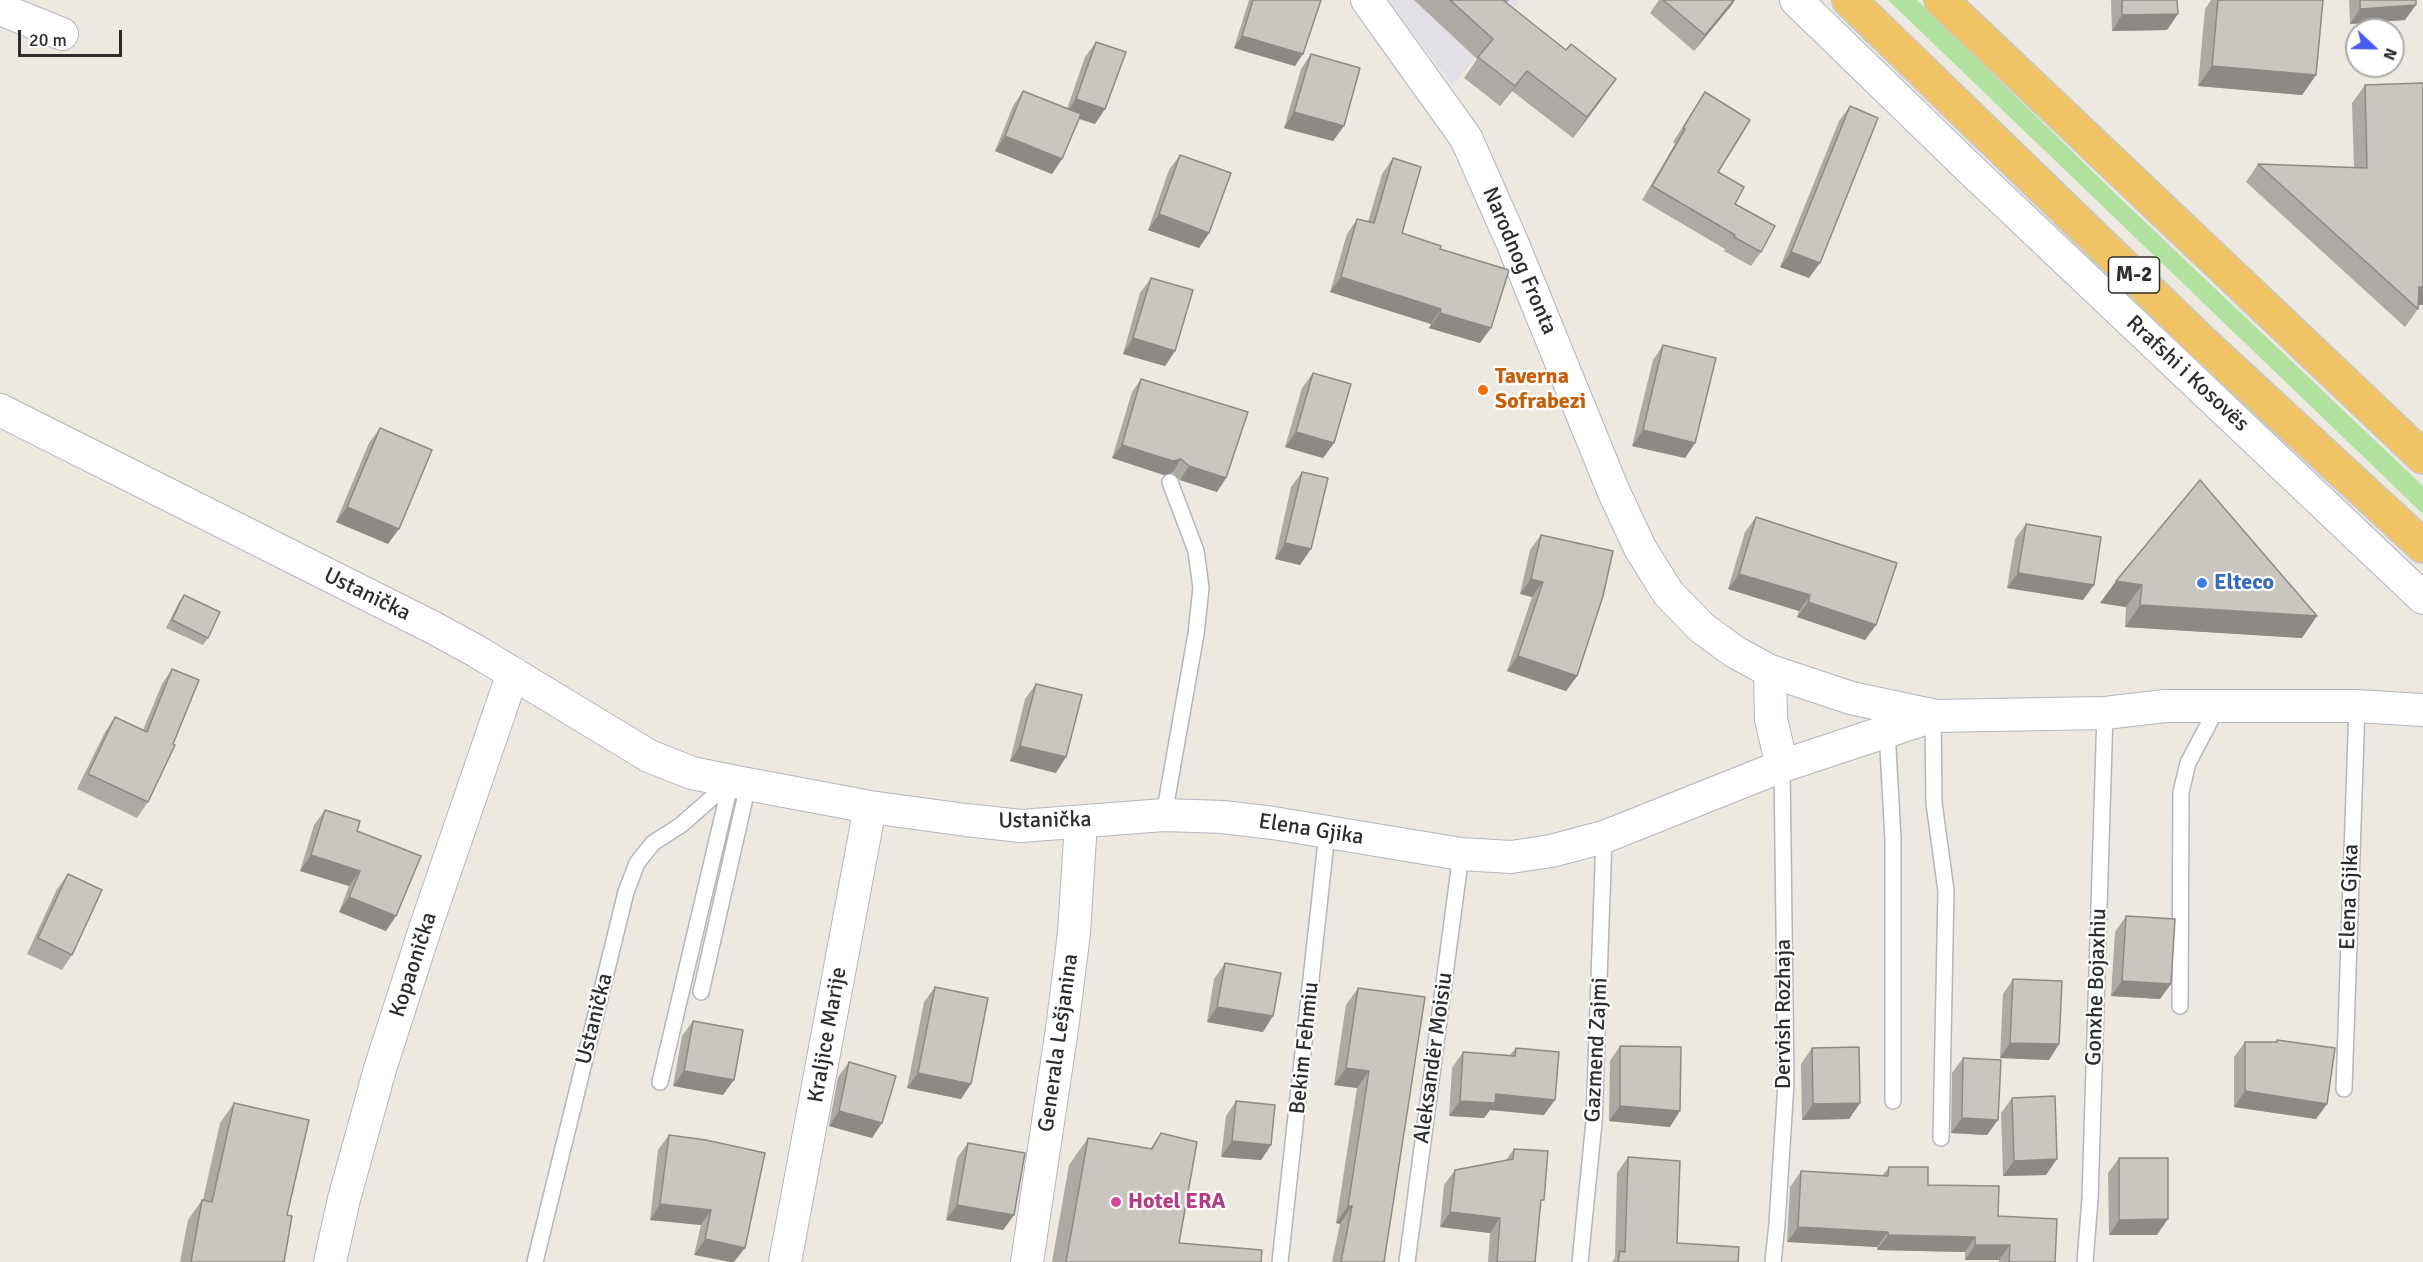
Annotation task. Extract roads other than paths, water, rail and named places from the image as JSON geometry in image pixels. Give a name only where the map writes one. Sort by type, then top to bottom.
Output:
[{"type":"highway","name":"Rrafshi i Kosovës","points":[[1849,0],[2201,340],[2423,546]]},
{"type":"highway","points":[[1941,0],[2423,457]]},
{"type":"street","name":"Narodnog Fronta","points":[[1367,0],[1466,138],[1512,242],[1613,490],[1640,548],[1668,593],[1702,628],[1734,652],[1770,670],[1851,698],[1933,716]]},
{"type":"street","name":"Rrafshi i Kosovës","points":[[1796,0],[1968,167],[2423,598]]},
{"type":"street","points":[[0,9],[62,34]]},
{"type":"street","name":"Ustanička","points":[[0,410],[434,628],[649,756],[692,773],[870,807],[1021,826],[1164,815]]},
{"type":"street","points":[[1770,670],[1771,719],[1782,766]]},
{"type":"street","name":"Kopaonička","points":[[330,1262],[344,1199],[380,1069],[513,673]]},
{"type":"street","name":"Elena Gjika","points":[[1164,815],[1223,817],[1461,854],[1511,857],[1551,851],[1604,837],[1782,766],[1933,716],[2105,712],[2165,706],[2357,706],[2423,710]]},
{"type":"street","name":"Kraljice Marije","points":[[785,1262],[870,807]]},
{"type":"street","name":"Generala Lešjanina","points":[[1027,1262],[1074,933],[1081,822]]},
{"type":"lane","points":[[1164,815],[1196,634],[1201,588],[1196,551],[1170,482]]},
{"type":"lane","points":[[2180,1006],[2181,792],[2188,763],[2218,706]]},
{"type":"lane","name":"Elena Gjika","points":[[2344,1089],[2357,706]]},
{"type":"lane","name":"Gonxhe Bojaxhiu","points":[[2085,1262],[2090,1199],[2105,712]]},
{"type":"lane","points":[[1933,716],[1935,803],[1946,891],[1941,1138]]},
{"type":"lane","points":[[1887,732],[1893,839],[1893,1101]]},
{"type":"lane","name":"Dervish Rozhaja","points":[[1773,1262],[1786,1083],[1782,766]]},
{"type":"lane","points":[[701,992],[739,783]]},
{"type":"lane","points":[[660,1082],[739,783]]},
{"type":"lane","name":"Ustanička","points":[[535,1262],[626,892],[638,863],[653,843],[739,783]]},
{"type":"lane","name":"Bekim Fehmiu","points":[[1280,1262],[1327,833]]},
{"type":"lane","name":"Gazmend Zajmi","points":[[1580,1262],[1594,1122],[1604,837]]},
{"type":"lane","name":"Aleksandër Moisiu","points":[[1407,1262],[1461,854]]},
{"type":"place","name":"Taverna Sofrabezi","points":[[1483,390]]},
{"type":"place","name":"Elteco","points":[[2202,583]]},
{"type":"place","name":"Hotel ERA","points":[[1116,1202]]}]
